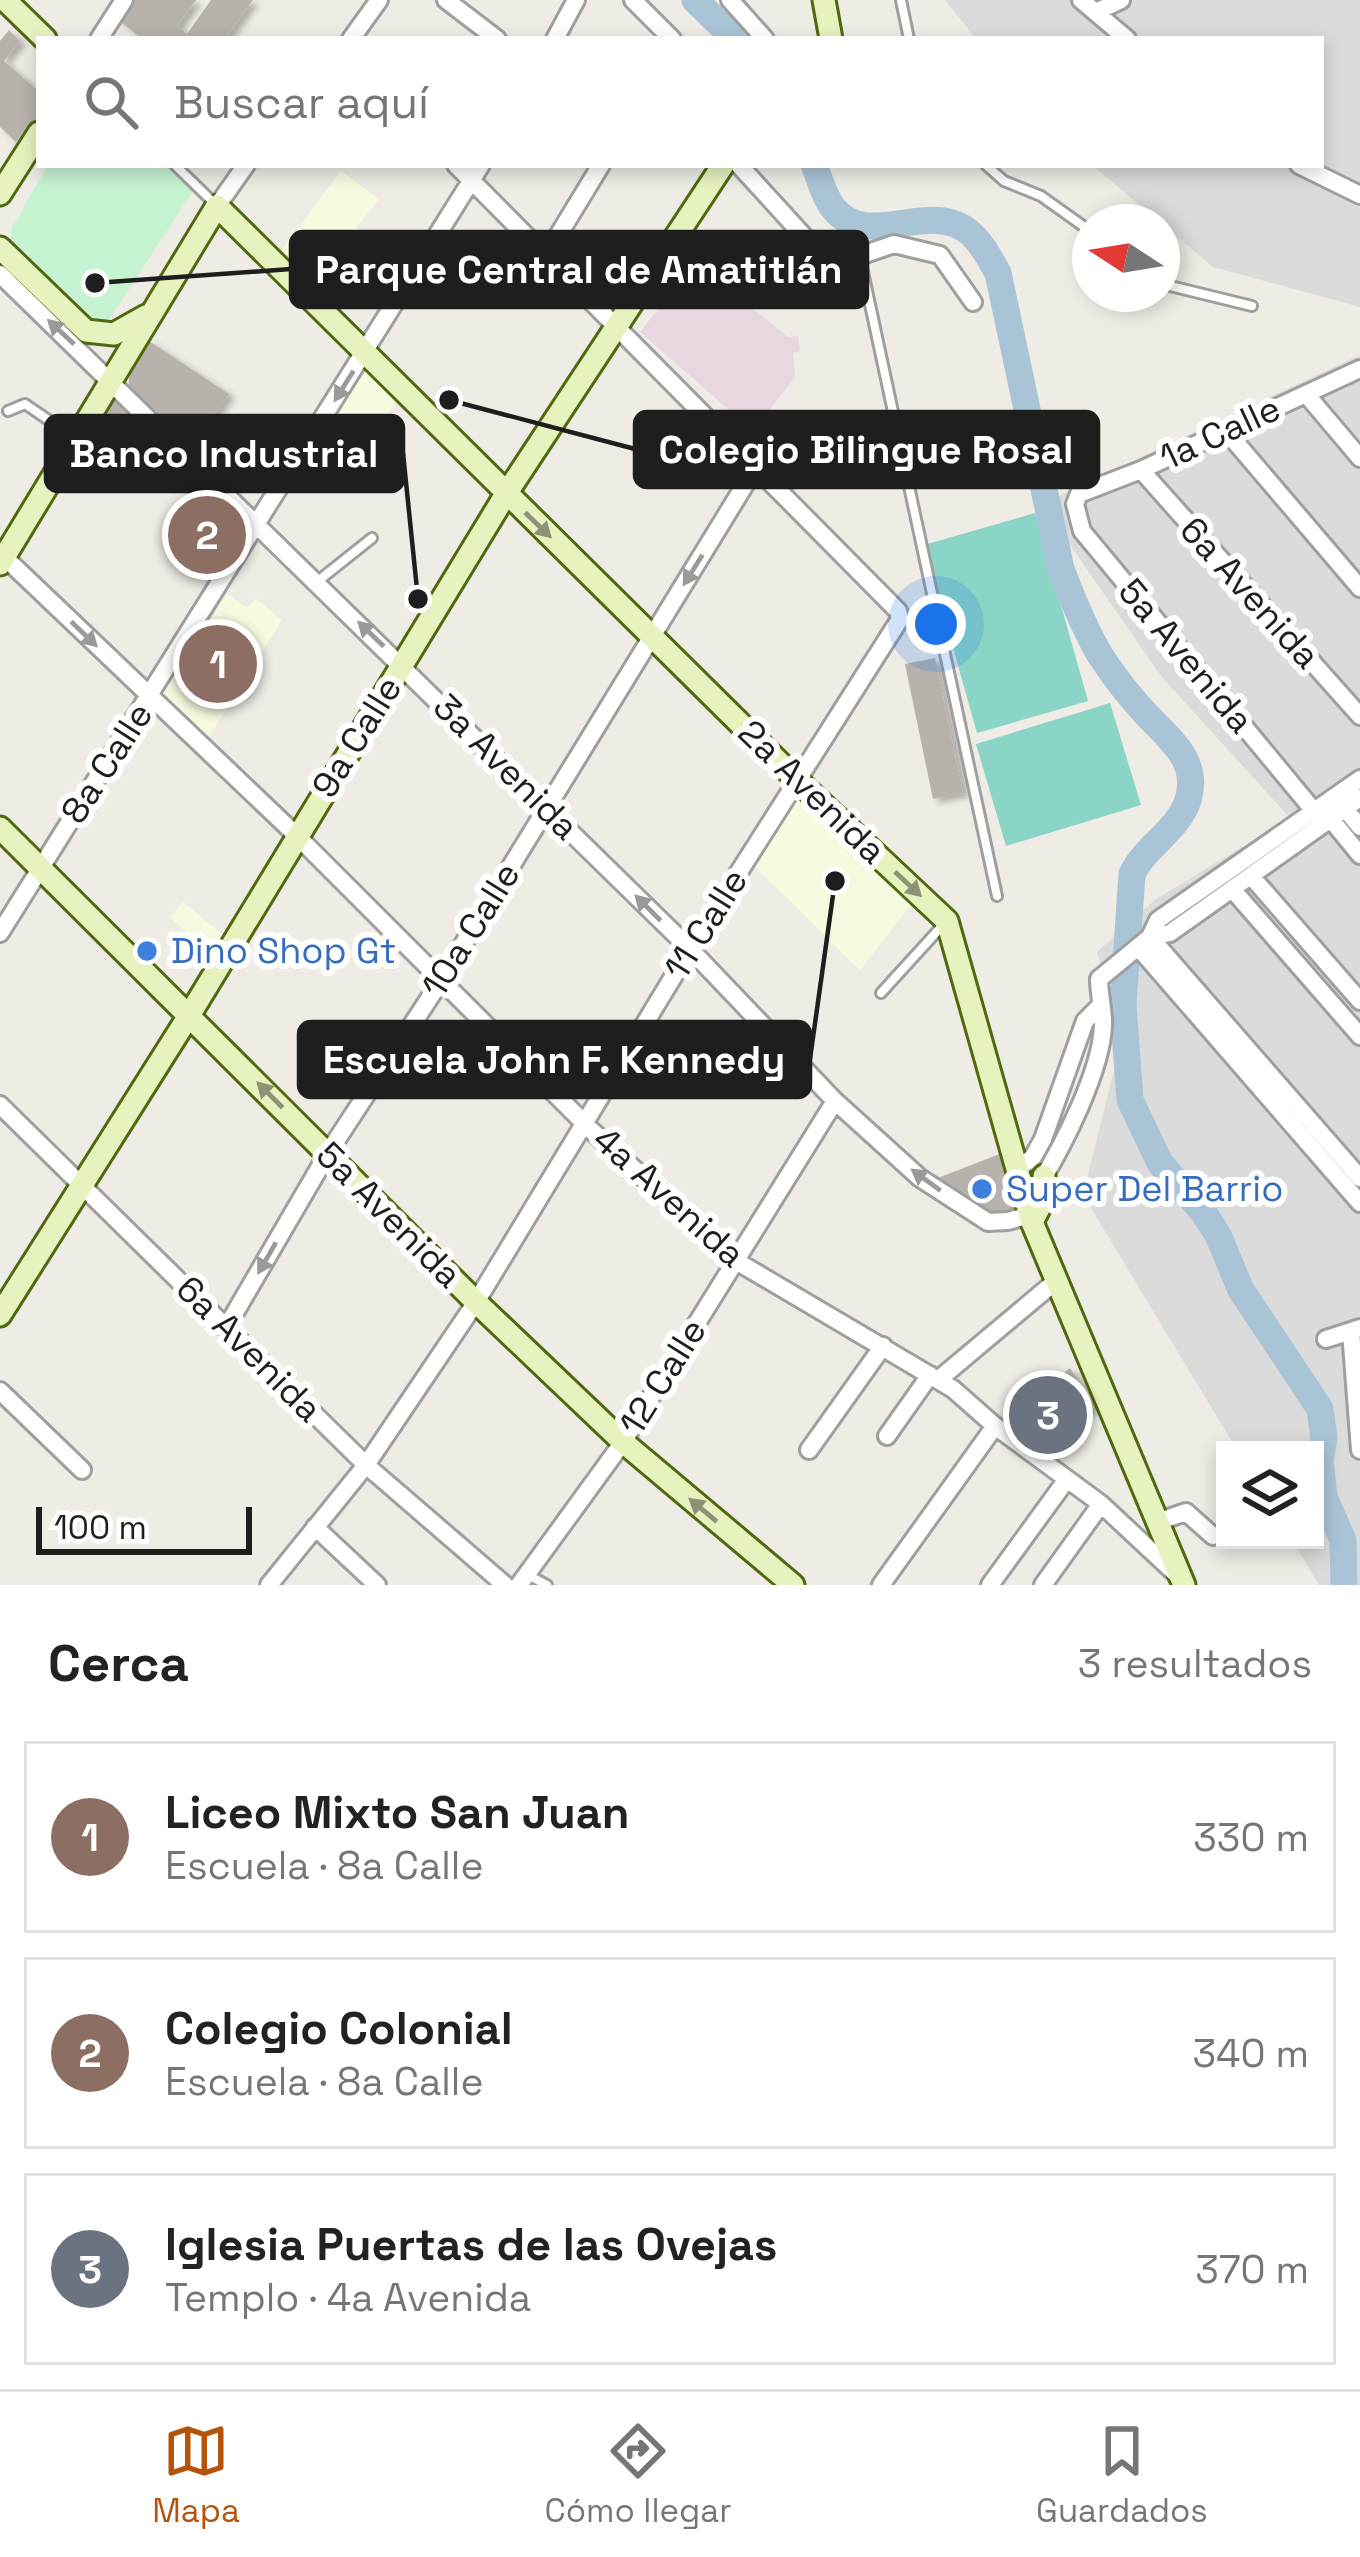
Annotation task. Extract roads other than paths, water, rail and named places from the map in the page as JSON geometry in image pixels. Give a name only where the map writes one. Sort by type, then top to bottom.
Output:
[{"type":"main road","points":[[5,0],[42,36]]},
{"type":"main road","points":[[824,0],[830,36]]},
{"type":"main road","points":[[2,193],[36,138]]},
{"type":"main road","name":"9a Calle","points":[[0,1315],[190,1014],[506,494],[721,168]]},
{"type":"main road","points":[[1,558],[217,206]]},
{"type":"main road","name":"2a Avenida","points":[[217,206],[798,781],[947,921]]},
{"type":"main road","points":[[0,248],[86,331],[114,334],[152,313]]},
{"type":"main road","name":"5a Avenida","points":[[0,828],[476,1302],[623,1442],[793,1585]]},
{"type":"main road","points":[[947,921],[1029,1213],[1179,1583]]},
{"type":"main road","points":[[1029,1213],[1046,1197],[1044,1176]]},
{"type":"street","points":[[101,36],[124,0]]},
{"type":"street","points":[[354,36],[379,0]]},
{"type":"street","points":[[446,0],[493,36]]},
{"type":"street","points":[[557,36],[577,0]]},
{"type":"street","points":[[633,0],[668,36]]},
{"type":"street","points":[[730,0],[762,36]]},
{"type":"street","points":[[1081,0],[1124,36]]},
{"type":"street","points":[[1096,12],[1121,0]]},
{"type":"street","points":[[217,206],[244,168]]},
{"type":"street","points":[[545,256],[600,168]]},
{"type":"street","points":[[742,168],[820,254],[860,256],[894,244],[940,255],[974,302]]},
{"type":"street","points":[[1305,168],[1360,195]]},
{"type":"street","points":[[477,173],[545,256],[754,470]]},
{"type":"street","name":"8a Calle","points":[[0,933],[477,173]]},
{"type":"street","name":"3a Avenida","points":[[0,274],[690,949],[835,1101],[920,1178],[988,1222],[1029,1213]]},
{"type":"street","name":"1a Calle","points":[[1079,494],[1360,369]]},
{"type":"street","points":[[1306,394],[1360,458]]},
{"type":"street","points":[[1226,431],[1360,588]]},
{"type":"street","name":"11 Calle","points":[[269,1585],[366,1465],[476,1302],[690,949],[901,619],[754,470]]},
{"type":"street","name":"10a Calle","points":[[226,1328],[328,1153],[440,982],[754,470]]},
{"type":"street","name":"6a Avenida","points":[[1141,470],[1360,716]]},
{"type":"street","name":"5a Avenida","points":[[1079,494],[1075,504],[1082,531],[1334,806],[1360,827]]},
{"type":"street","name":"4a Avenida","points":[[1,558],[736,1262],[934,1378],[1101,1504],[1179,1583]]},
{"type":"street","points":[[1140,945],[1170,933],[1251,876],[1360,779]]},
{"type":"street","points":[[1017,1170],[1033,1157],[1090,1079],[1104,1024],[1099,980],[1140,945],[1158,920],[1334,806]]},
{"type":"street","name":"5a Avenida","points":[[1334,806],[1360,855]]},
{"type":"street","points":[[1251,876],[1360,1001]]},
{"type":"street","points":[[1232,889],[1360,1036]]},
{"type":"street","points":[[1140,945],[1360,1178]]},
{"type":"street","name":"12 Calle","points":[[523,1579],[623,1442],[835,1101]]},
{"type":"street","points":[[1284,1101],[1360,1203]]},
{"type":"street","name":"6a Avenida","points":[[0,1106],[366,1465],[505,1585]]},
{"type":"street","points":[[1044,1176],[1060,1120]]},
{"type":"street","points":[[887,1436],[934,1378],[1056,1281]]},
{"type":"street","points":[[1327,1339],[1356,1339],[1360,1450]]},
{"type":"street","points":[[809,1450],[884,1346]]},
{"type":"street","points":[[0,1391],[82,1470]]},
{"type":"street","points":[[881,1585],[995,1426]]},
{"type":"street","points":[[989,1585],[1067,1479]]},
{"type":"street","points":[[1043,1585],[1101,1504]]},
{"type":"street","points":[[1156,1522],[1186,1511],[1213,1536]]},
{"type":"street","points":[[315,1527],[377,1585]]},
{"type":"lane","points":[[901,0],[908,36]]},
{"type":"lane","name":"2a Avenida","points":[[178,168],[217,206]]},
{"type":"lane","points":[[989,168],[1072,219]]},
{"type":"lane","points":[[860,256],[997,896]]},
{"type":"lane","points":[[1180,288],[1252,306]]},
{"type":"lane","points":[[8,412],[25,404],[76,439]]},
{"type":"lane","points":[[317,582],[371,538]]},
{"type":"lane","points":[[880,992],[947,921]]},
{"type":"lane","points":[[523,1579],[547,1585]]},
{"type":"waterway","points":[[695,0],[732,36]]},
{"type":"waterway","points":[[815,168],[834,209],[848,221],[882,226],[937,220],[970,233],[985,252],[998,273],[1069,591],[1105,663],[1186,763],[1191,786],[1183,811],[1132,874],[1123,1005],[1130,1100],[1160,1163],[1204,1213],[1241,1290],[1320,1409],[1324,1497],[1343,1540],[1344,1585]]},
{"type":"place","name":"Parque Central de Amatitlán","points":[[95,283]]},
{"type":"place","name":"Colegio Bilingue Rosal","points":[[449,400]]},
{"type":"place","name":"Colegio Colonial","points":[[207,535]]},
{"type":"place","name":"Banco Industrial","points":[[418,599]]},
{"type":"place","name":"Liceo Mixto San Juan","points":[[218,664]]},
{"type":"place","name":"Escuela John F. Kennedy","points":[[835,881]]},
{"type":"place","name":"Dino Shop Gt","points":[[147,951]]},
{"type":"place","name":"Super Del Barrio","points":[[982,1189]]},
{"type":"place","name":"Iglesia Puertas de las Ovejas","points":[[1048,1415]]}]
